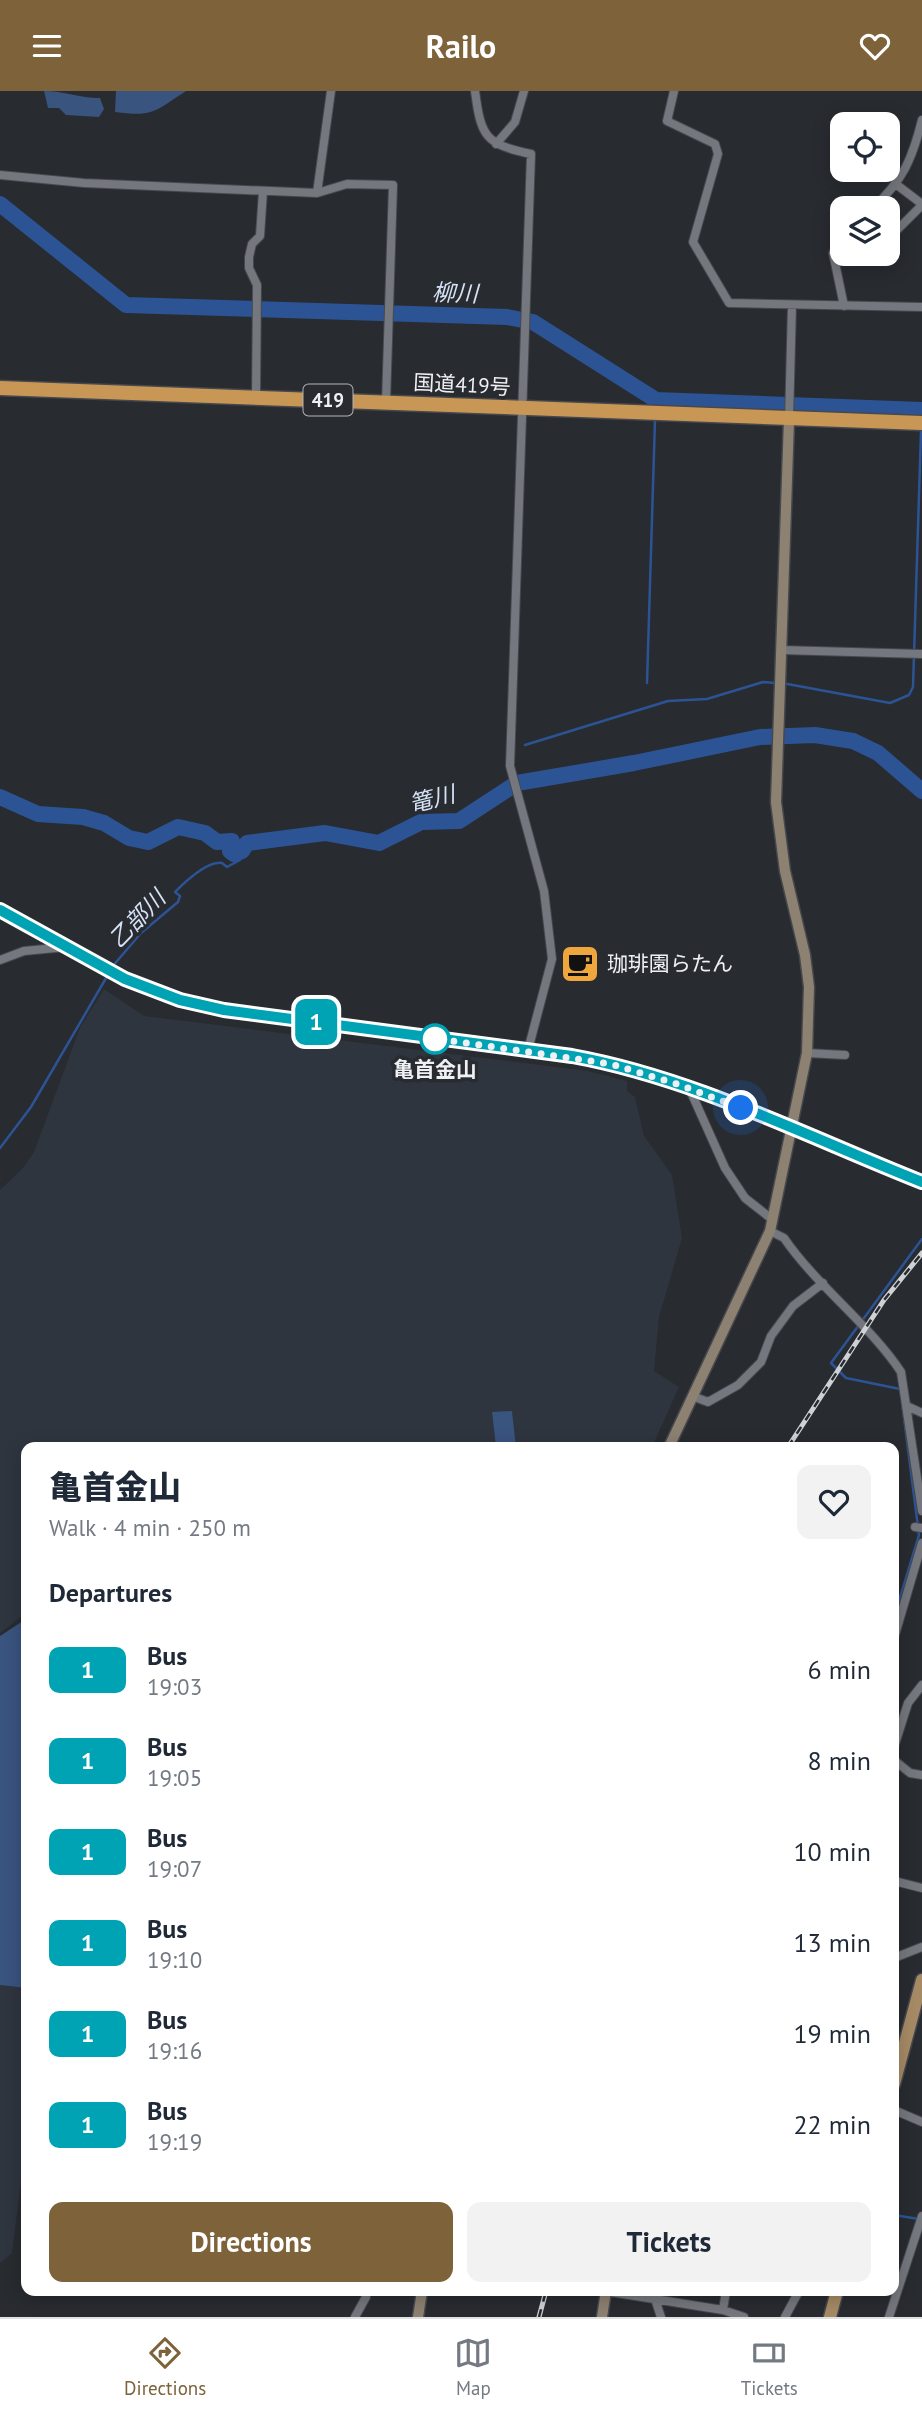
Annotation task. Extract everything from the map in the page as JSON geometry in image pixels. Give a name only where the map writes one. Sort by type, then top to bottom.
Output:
[{"type":"highway","name":"国道419号","points":[[0,388],[922,423]]},
{"type":"main road","points":[[899,2066],[922,1980]]},
{"type":"main road","points":[[830,2317],[836,2296]]},
{"type":"street","points":[[475,91],[480,126],[496,144],[531,154],[510,766],[544,891],[552,959],[528,1050]]},
{"type":"street","points":[[496,144],[515,122],[524,91]]},
{"type":"street","points":[[674,91],[667,121],[715,144],[718,154],[693,242],[729,303],[922,307]]},
{"type":"street","points":[[317,193],[328,92]]},
{"type":"street","points":[[886,196],[897,185],[914,149],[922,120]]},
{"type":"street","points":[[0,175],[84,183],[317,193],[346,184],[393,185],[386,402]]},
{"type":"street","points":[[897,185],[922,204],[900,227]]},
{"type":"street","points":[[256,398],[259,313],[256,309],[257,285],[249,268],[249,257],[252,244],[260,236],[262,191]]},
{"type":"street","points":[[836,266],[844,306]]},
{"type":"street","points":[[670,1442],[771,1225],[807,1053],[809,987],[785,871],[776,802],[792,305]]},
{"type":"street","points":[[781,650],[922,654]]},
{"type":"street","points":[[0,911],[93,962],[153,991],[224,1010],[528,1050],[625,1067],[791,1127],[922,1182]]},
{"type":"street","points":[[0,960],[31,950],[59,950],[66,947]]},
{"type":"street","points":[[807,1053],[845,1055]]},
{"type":"street","points":[[690,1090],[725,1168],[745,1198],[855,1322],[890,1355],[901,1372],[913,1468],[922,1511]]},
{"type":"street","points":[[692,1396],[708,1402],[738,1385],[761,1361],[771,1336],[793,1306],[822,1283]]},
{"type":"street","points":[[907,1406],[922,1413]]},
{"type":"street","points":[[899,1621],[922,1543]]},
{"type":"street","points":[[899,1731],[908,1703],[922,1685]]},
{"type":"street","points":[[899,1764],[909,1773],[922,1775]]},
{"type":"street","points":[[899,1882],[922,1888]]},
{"type":"street","points":[[899,1956],[922,1947]]},
{"type":"street","points":[[899,2112],[922,2122]]},
{"type":"street","points":[[899,2287],[921,2220]]},
{"type":"street","points":[[355,2317],[366,2296]]},
{"type":"street","points":[[418,2317],[421,2296]]},
{"type":"street","points":[[602,2317],[604,2296]]},
{"type":"street","points":[[636,2296],[723,2310],[744,2317]]},
{"type":"street","points":[[723,2310],[725,2296]]},
{"type":"street","points":[[785,2317],[796,2296]]},
{"type":"street","points":[[889,2317],[896,2296]]},
{"type":"street","points":[[655,2299],[661,2317]]},
{"type":"shaded area","points":[[44,91],[100,98],[104,109],[99,117],[66,115],[59,108],[48,108]]},
{"type":"shaded area","points":[[116,91],[186,91],[153,111],[138,114],[115,112]]},
{"type":"shaded area","points":[[104,989],[144,1016],[588,1071],[627,1081],[627,1091],[635,1097],[644,1136],[672,1175],[682,1238],[659,1317],[654,1371],[679,1387],[654,1442],[515,1442],[512,1412],[492,1412],[495,1442],[21,1442],[21,1617],[0,1633],[0,1190],[23,1168],[34,1152],[80,1028]]},
{"type":"shaded area","points":[[512,1411],[515,1442],[495,1442],[492,1412]]},
{"type":"shaded area","points":[[21,1622],[21,1987],[0,1985],[0,1636]]},
{"type":"shaded area","points":[[0,1985],[21,1987],[21,2181],[12,2253],[0,2263]]},
{"type":"waterway","name":"柳川","points":[[0,204],[126,305],[507,317],[533,322],[656,400],[922,410]]},
{"type":"waterway","points":[[647,683],[655,420]]},
{"type":"waterway","points":[[782,683],[890,703],[909,695],[913,687],[921,431]]},
{"type":"waterway","points":[[525,745],[668,701],[707,699],[763,682],[775,683]]},
{"type":"waterway","name":"篭川","points":[[0,797],[38,814],[83,817],[104,823],[129,838],[148,842],[178,827],[205,833],[217,842],[232,841],[230,851],[234,854],[242,851],[247,843],[325,833],[379,843],[421,822],[459,821],[517,783],[634,763],[760,737],[815,735],[853,741],[878,753],[922,791]]},
{"type":"waterway","name":"乙部川","points":[[112,967],[141,933],[178,902],[180,896],[175,892],[185,883],[210,865],[222,863],[227,867],[240,860],[242,851]]},
{"type":"waterway","name":"乙部川","points":[[0,1148],[31,1107],[109,973]]},
{"type":"waterway","points":[[900,1389],[846,1378],[831,1363],[922,1239]]},
{"type":"waterway","points":[[899,1601],[919,1535],[902,1402]]},
{"type":"waterway","points":[[899,2216],[919,2219]]},
{"type":"railway","points":[[791,1442],[884,1300],[922,1253]]},
{"type":"railway","points":[[539,2317],[545,2296]]},
{"type":"bus line","name":"1","points":[[0,910],[125,979],[180,1000],[224,1010],[572,1056],[625,1067],[791,1127],[809,1137],[922,1182]]},
{"type":"place","name":"珈琲園らたん","points":[[580,964]]},
{"type":"place","name":"亀首金山","points":[[435,1039]]},
{"type":"route","points":[[435,1039],[432,1038],[572,1056],[625,1067],[741,1108]]}]
